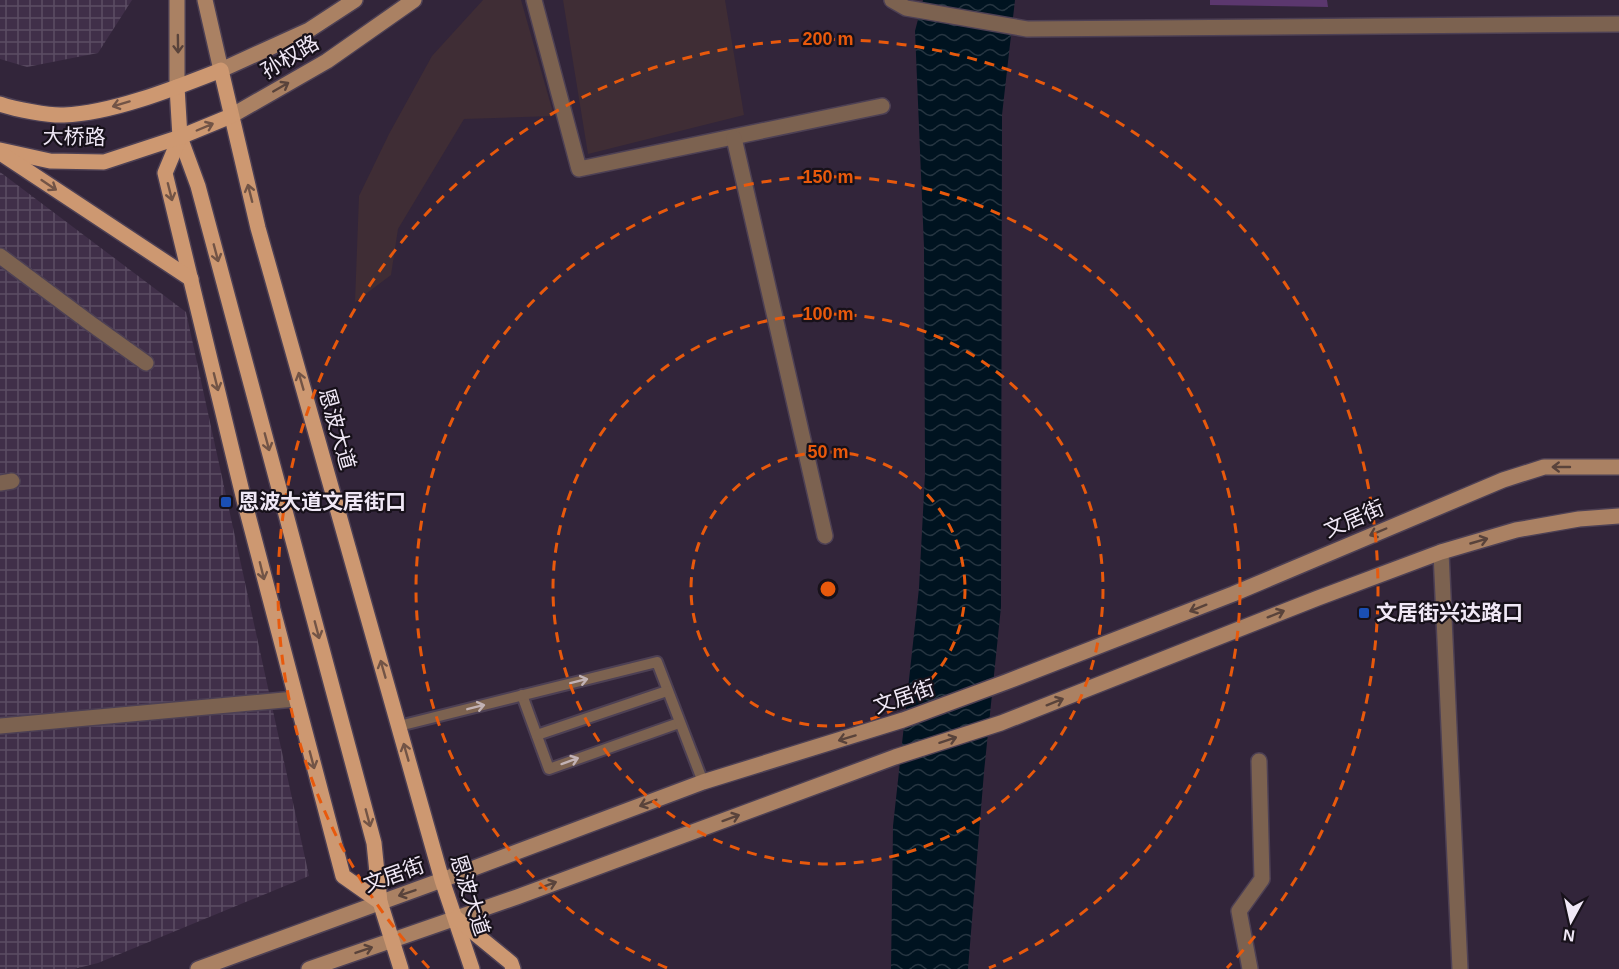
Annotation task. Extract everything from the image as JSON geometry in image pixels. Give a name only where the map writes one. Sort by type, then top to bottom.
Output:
[{"type":"main road","points":[[177,0],[177,87],[180,137],[198,186],[374,843],[380,902],[401,969]]},
{"type":"main road","name":"恩波大道","points":[[205,0],[258,228],[442,880],[472,969]]},
{"type":"main road","name":"孙权路","points":[[177,87],[221,70],[309,30],[355,0]]},
{"type":"main road","name":"孙权路","points":[[180,137],[231,116],[327,61],[414,0]]},
{"type":"main road","name":"大桥路","points":[[0,104],[63,116],[107,108],[177,87]]},
{"type":"main road","points":[[180,137],[165,173],[295,699],[343,876],[380,902]]},
{"type":"main road","name":"大桥路","points":[[0,151],[50,161],[104,162],[180,137]]},
{"type":"main road","points":[[0,151],[190,279]]},
{"type":"main road","name":"文居街","points":[[198,969],[703,782],[903,720],[1006,682],[1233,594],[1503,480],[1544,467],[1619,467]]},
{"type":"main road","points":[[309,969],[517,897],[895,758],[1001,723],[1318,598],[1442,552],[1516,530],[1579,519],[1619,516]]},
{"type":"main road","points":[[455,917],[512,963],[513,969]]},
{"type":"street","points":[[534,0],[579,169],[882,106]]},
{"type":"street","points":[[899,4],[1027,29],[1619,24]]},
{"type":"street","points":[[734,138],[825,536]]},
{"type":"street","points":[[0,256],[146,363]]},
{"type":"street","points":[[1442,552],[1460,969]]},
{"type":"street","points":[[0,726],[295,699]]},
{"type":"street","points":[[1250,969],[1239,911],[1262,879],[1259,760]]},
{"type":"lane","points":[[399,726],[657,662],[703,782]]},
{"type":"lane","points":[[537,735],[667,691]]},
{"type":"lane","points":[[522,695],[549,769],[679,723]]},
{"type":"shaded area","points":[[0,0],[132,0],[98,53],[27,67],[0,59]]},
{"type":"shaded area","points":[[483,0],[521,0],[554,116],[464,119],[398,229],[391,275],[355,302],[359,196],[389,134],[432,56]]},
{"type":"shaded area","points":[[563,0],[725,0],[744,115],[588,154]]},
{"type":"shaded area","points":[[0,172],[186,312],[309,876],[98,963],[74,969],[0,969]]},
{"type":"water","points":[[923,0],[1015,0],[1002,115],[1001,607],[984,772],[968,969],[891,969],[893,826],[919,588],[925,474],[924,247],[915,31]]},
{"type":"building","points":[[1210,0],[1327,0],[1328,7],[1210,5]]},
{"type":"place","name":"恩波大道文居街口","points":[[226,502]]},
{"type":"place","name":"文居街兴达路口","points":[[1364,613]]}]
